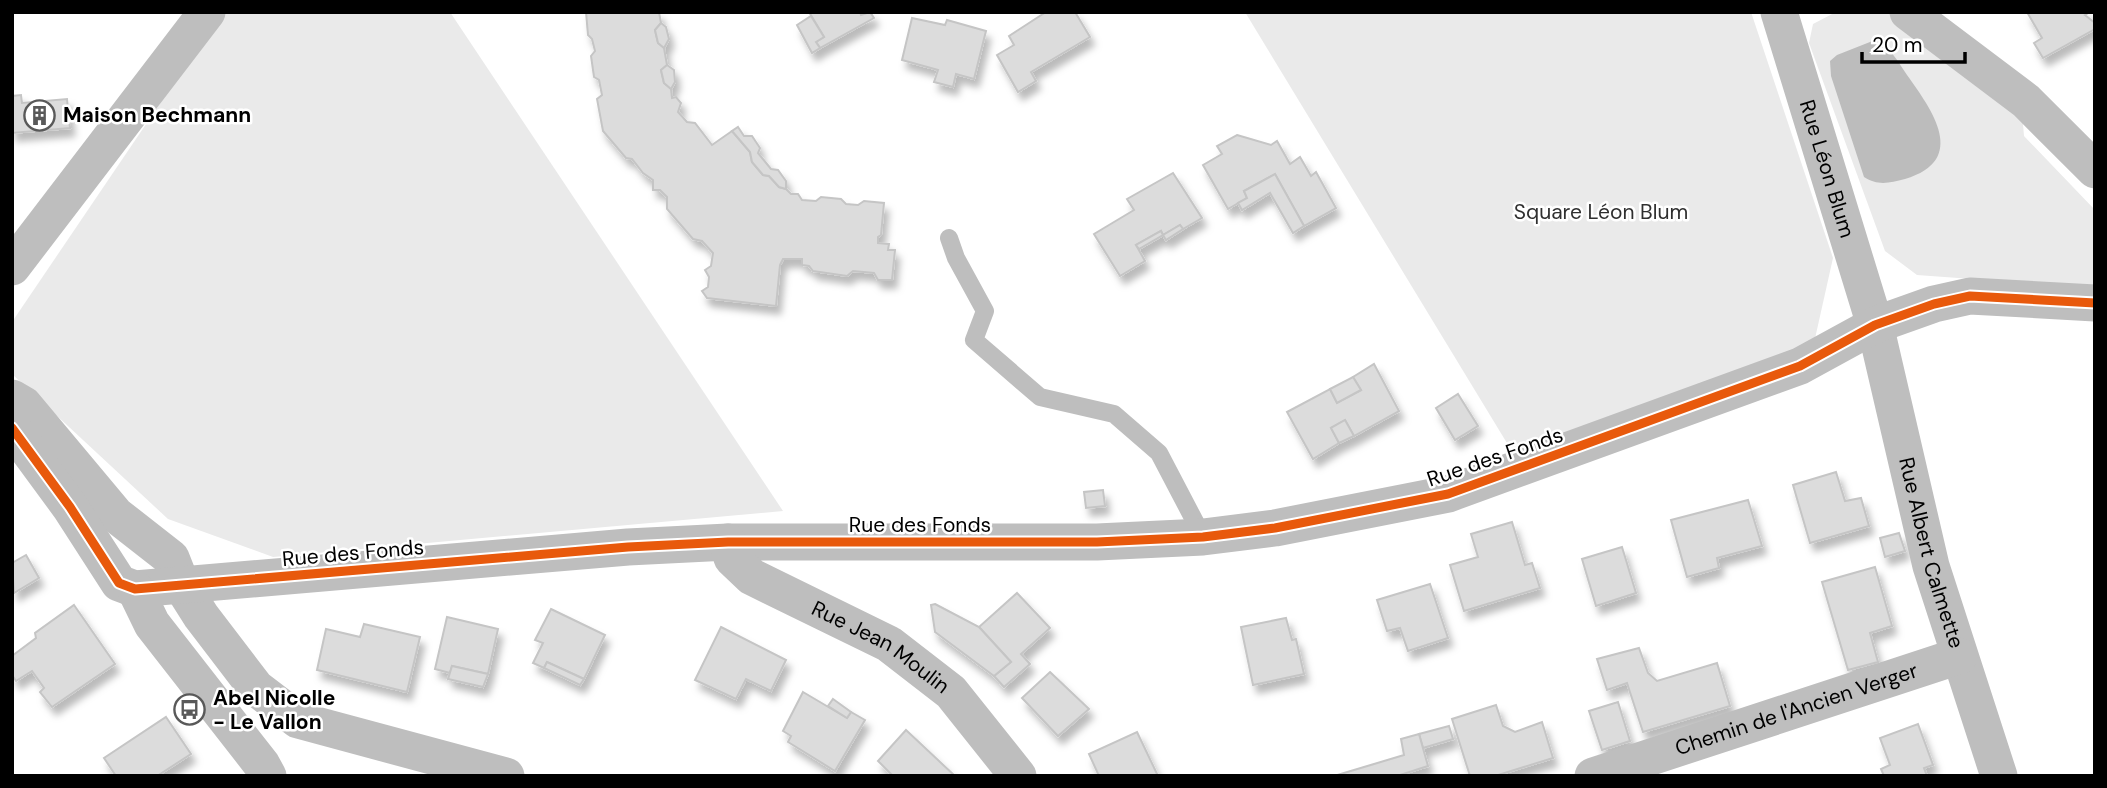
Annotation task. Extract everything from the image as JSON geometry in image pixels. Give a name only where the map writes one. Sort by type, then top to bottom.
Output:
[{"type":"street","points":[[12,267],[207,12]]},
{"type":"street","points":[[1909,12],[2026,101],[2095,170]]},
{"type":"street","name":"Rue Léon Blum","points":[[1782,13],[1875,325]]},
{"type":"street","name":"Rue des Fonds","points":[[135,589],[628,547],[728,542],[1097,542],[1203,537],[1275,528],[1448,494],[1800,366],[1875,325],[1934,303],[1970,296],[2095,303]]},
{"type":"street","name":"Rue Albert Calmette","points":[[1875,325],[1931,566],[1999,776]]},
{"type":"street","points":[[12,398],[24,405],[116,515],[171,558],[182,586],[201,616],[256,688],[298,720],[506,776]]},
{"type":"street","points":[[12,428],[70,507],[119,583],[135,589],[152,624],[268,776]]},
{"type":"street","name":"Rue Jean Moulin","points":[[728,542],[732,558],[752,577],[888,644],[951,692],[1018,776]]},
{"type":"street","name":"Chemin de l'Ancien Verger","points":[[1593,776],[1959,656]]},
{"type":"lane","points":[[949,238],[956,258],[985,311],[974,340],[1040,397],[1114,414],[1159,453],[1203,537]]},
{"type":"green space","points":[[222,12],[450,12],[783,511],[273,557],[168,519],[12,374],[12,322]]},
{"type":"green space","name":"Square Léon Blum","points":[[1245,12],[1751,12],[1833,258],[1814,343],[1513,453]]},
{"type":"green space","points":[[1836,12],[1887,12],[2022,112],[2024,136],[2095,210],[2095,288],[1917,275],[1885,251],[1809,43],[1813,24]]},
{"type":"shaded area","points":[[1875,40],[1889,50],[1926,103],[1939,133],[1940,147],[1936,160],[1924,171],[1905,179],[1879,183],[1864,177],[1831,76],[1830,61],[1837,55]]},
{"type":"building","points":[[586,12],[659,12],[661,23],[655,30],[658,43],[664,48],[667,65],[661,70],[664,83],[671,89],[672,98],[676,97],[681,103],[678,112],[687,122],[695,123],[712,145],[732,131],[750,152],[752,162],[763,175],[769,176],[779,187],[791,194],[798,194],[802,200],[816,201],[821,197],[841,199],[846,204],[858,205],[864,201],[884,203],[878,243],[889,244],[888,250],[895,250],[892,280],[878,280],[874,273],[853,271],[847,276],[813,271],[809,266],[802,265],[802,259],[783,259],[776,306],[707,298],[702,291],[708,287],[709,277],[705,270],[711,266],[713,253],[702,241],[693,239],[667,209],[667,197],[660,190],[653,190],[653,180],[643,173],[632,159],[626,158],[603,131],[597,99],[602,95],[599,80],[594,77],[591,56],[595,51],[588,35]]},
{"type":"building","points":[[809,12],[860,12],[861,15],[870,12],[874,18],[820,48],[816,42],[824,37]]},
{"type":"building","points":[[1046,12],[1075,12],[1090,37],[1031,72],[1036,81],[1018,92],[997,55],[1014,45],[1009,36]]},
{"type":"building","points":[[2027,12],[2090,12],[2085,15],[2095,23],[2095,29],[2043,58],[2034,43],[2042,38]]},
{"type":"building","points":[[811,16],[824,37],[816,42],[820,48],[812,53],[797,25]]},
{"type":"building","points":[[912,18],[945,25],[947,20],[986,31],[974,79],[956,74],[953,87],[934,82],[938,70],[902,60]]},
{"type":"building","points":[[661,23],[666,27],[669,39],[664,48],[658,43],[655,30]]},
{"type":"building","points":[[667,65],[674,70],[675,82],[671,89],[664,83],[661,70]]},
{"type":"building","name":"Maison Bechmann","points":[[21,95],[22,103],[67,99],[70,128],[12,133],[12,96]]},
{"type":"building","points":[[738,127],[744,136],[752,136],[760,148],[758,153],[771,169],[778,170],[786,181],[786,189],[779,187],[769,176],[763,175],[752,162],[750,152],[732,131]]},
{"type":"building","points":[[1237,135],[1271,145],[1277,141],[1290,164],[1300,157],[1311,176],[1316,172],[1336,208],[1304,226],[1275,174],[1244,191],[1247,198],[1228,209],[1203,165],[1222,154],[1217,146]]},
{"type":"building","points":[[1173,173],[1202,218],[1183,229],[1180,225],[1163,235],[1161,231],[1136,245],[1145,261],[1120,276],[1094,234],[1134,210],[1127,199]]},
{"type":"building","points":[[1275,174],[1304,226],[1293,233],[1270,193],[1242,210],[1238,203],[1247,198],[1244,191]]},
{"type":"building","points":[[1180,225],[1183,229],[1166,240],[1163,235]]},
{"type":"building","points":[[1161,231],[1163,235],[1139,249],[1136,245]]},
{"type":"building","points":[[1374,364],[1399,411],[1354,436],[1345,420],[1331,428],[1339,443],[1313,459],[1287,412],[1330,389],[1337,403],[1361,390],[1353,377]]},
{"type":"building","points":[[1353,377],[1361,390],[1337,403],[1330,389]]},
{"type":"building","points":[[1458,394],[1478,426],[1455,440],[1436,408]]},
{"type":"building","points":[[1345,420],[1354,436],[1339,443],[1331,428]]},
{"type":"building","points":[[1836,472],[1845,501],[1861,498],[1869,526],[1810,543],[1793,485]]},
{"type":"building","points":[[1103,490],[1105,506],[1086,508],[1084,492]]},
{"type":"building","points":[[1748,500],[1762,546],[1717,558],[1719,568],[1687,577],[1671,520]]},
{"type":"building","points":[[1512,522],[1525,565],[1532,563],[1540,588],[1464,611],[1450,565],[1478,557],[1471,534]]},
{"type":"building","points":[[1899,533],[1905,551],[1885,557],[1880,538]]},
{"type":"building","points":[[1622,547],[1636,593],[1596,606],[1582,559]]},
{"type":"building","points":[[26,555],[39,578],[14,593],[12,563]]},
{"type":"building","points":[[1875,567],[1892,626],[1870,633],[1878,662],[1848,670],[1822,582]]},
{"type":"building","points":[[1430,584],[1448,638],[1408,651],[1400,628],[1387,631],[1377,600]]},
{"type":"building","points":[[1017,593],[1050,628],[1021,654],[1030,664],[1004,687],[994,676],[1011,662],[979,627]]},
{"type":"building","points":[[935,604],[979,627],[1011,662],[994,676],[935,632],[931,605]]},
{"type":"building","points":[[74,605],[115,664],[52,707],[40,692],[44,688],[32,671],[16,681],[12,675],[12,656],[36,638],[35,633]]},
{"type":"building","points":[[551,609],[605,635],[584,679],[547,662],[544,668],[533,663],[543,643],[535,640]]},
{"type":"building","points":[[447,617],[498,629],[488,674],[452,666],[450,673],[435,669]]},
{"type":"building","points":[[1286,618],[1292,640],[1296,639],[1304,674],[1253,685],[1241,627]]},
{"type":"building","points":[[364,624],[420,637],[407,692],[317,670],[326,629],[360,637]]},
{"type":"building","points":[[721,627],[786,660],[771,691],[746,679],[736,699],[695,680]]},
{"type":"building","points":[[1639,648],[1648,673],[1657,681],[1717,663],[1730,706],[1643,732],[1627,683],[1607,690],[1597,659]]},
{"type":"building","points":[[547,662],[584,679],[580,685],[544,668]]},
{"type":"building","points":[[452,666],[488,674],[483,687],[448,679]]},
{"type":"building","points":[[1050,672],[1089,709],[1058,736],[1022,698]]},
{"type":"building","points":[[803,692],[847,718],[851,712],[865,720],[835,771],[788,742],[791,736],[783,731]]},
{"type":"building","points":[[833,699],[851,712],[847,718],[828,706]]},
{"type":"building","points":[[1618,702],[1630,741],[1602,750],[1589,711]]},
{"type":"building","points":[[1496,705],[1503,726],[1515,732],[1542,722],[1553,758],[1495,776],[1470,776],[1452,719]]},
{"type":"building","points":[[166,717],[191,754],[157,776],[116,776],[104,758]]},
{"type":"building","points":[[1918,724],[1933,765],[1924,768],[1927,776],[1884,776],[1881,769],[1890,765],[1880,738]]},
{"type":"building","points":[[1449,726],[1453,739],[1423,748],[1419,734]]},
{"type":"building","points":[[906,730],[955,776],[893,776],[878,761]]},
{"type":"building","points":[[1137,732],[1158,776],[1099,776],[1089,754]]},
{"type":"building","points":[[1419,734],[1428,766],[1397,776],[1334,776],[1404,755],[1401,739]]},
{"type":"cycle path","points":[[12,428],[70,507],[119,583],[135,589],[628,547],[728,542],[1097,542],[1203,537],[1275,528],[1448,494],[1800,366],[1875,325],[1934,304],[1970,296],[2095,303]]},
{"type":"place","name":"Maison Bechmann","points":[[40,115]]},
{"type":"place","name":"Abel Nicolle - Le Vallon","points":[[190,710]]}]
